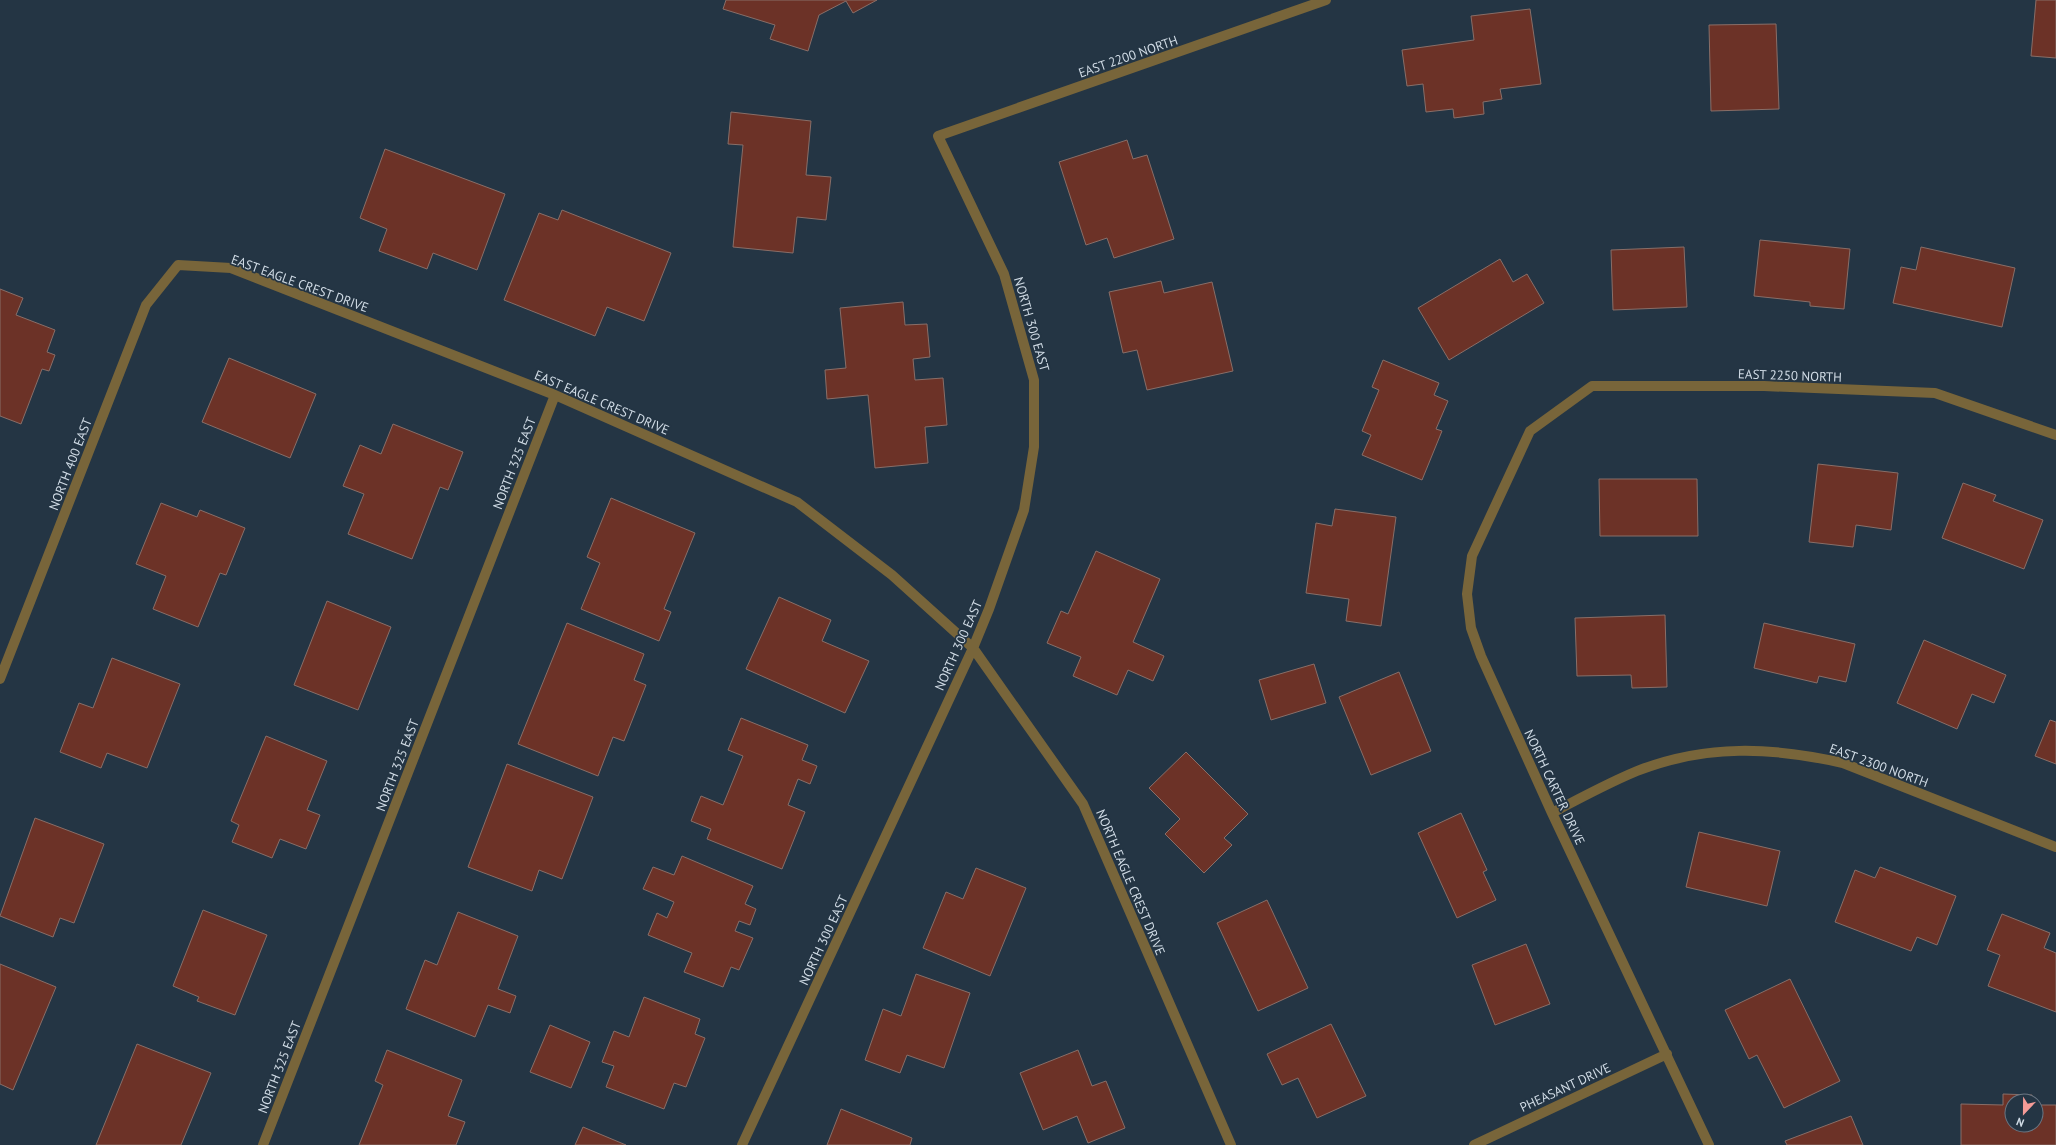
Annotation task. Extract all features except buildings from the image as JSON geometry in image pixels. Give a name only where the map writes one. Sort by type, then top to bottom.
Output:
[{"type":"street","name":"EAST 2200 NORTH","points":[[938,136],[1326,0]]},
{"type":"street","name":"NORTH 300 EAST","points":[[742,1145],[973,648],[1024,510],[1034,447],[1034,380],[1004,274],[938,136]]},
{"type":"street","name":"EAST EAGLE CREST DRIVE","points":[[178,265],[231,268],[555,395],[797,502],[892,576],[973,648]]},
{"type":"street","name":"NORTH 400 EAST","points":[[0,679],[146,305],[178,265]]},
{"type":"street","name":"EAST 2250 NORTH","points":[[1530,431],[1592,386],[1764,386],[1936,393],[2056,435]]},
{"type":"street","name":"NORTH 325 EAST","points":[[263,1145],[555,395]]},
{"type":"street","name":"NORTH CARTER DRIVE","points":[[1530,431],[1472,556],[1467,594],[1471,628],[1481,656],[1552,812],[1709,1145]]},
{"type":"street","name":"NORTH EAGLE CREST DRIVE","points":[[973,648],[1083,804],[1231,1145]]},
{"type":"street","name":"EAST 2300 NORTH","points":[[1552,812],[1632,774],[1677,758],[1720,751],[1768,750],[1809,755],[1843,763],[2056,847]]},
{"type":"street","name":"PHEASANT DRIVE","points":[[1474,1145],[1667,1054]]}]
